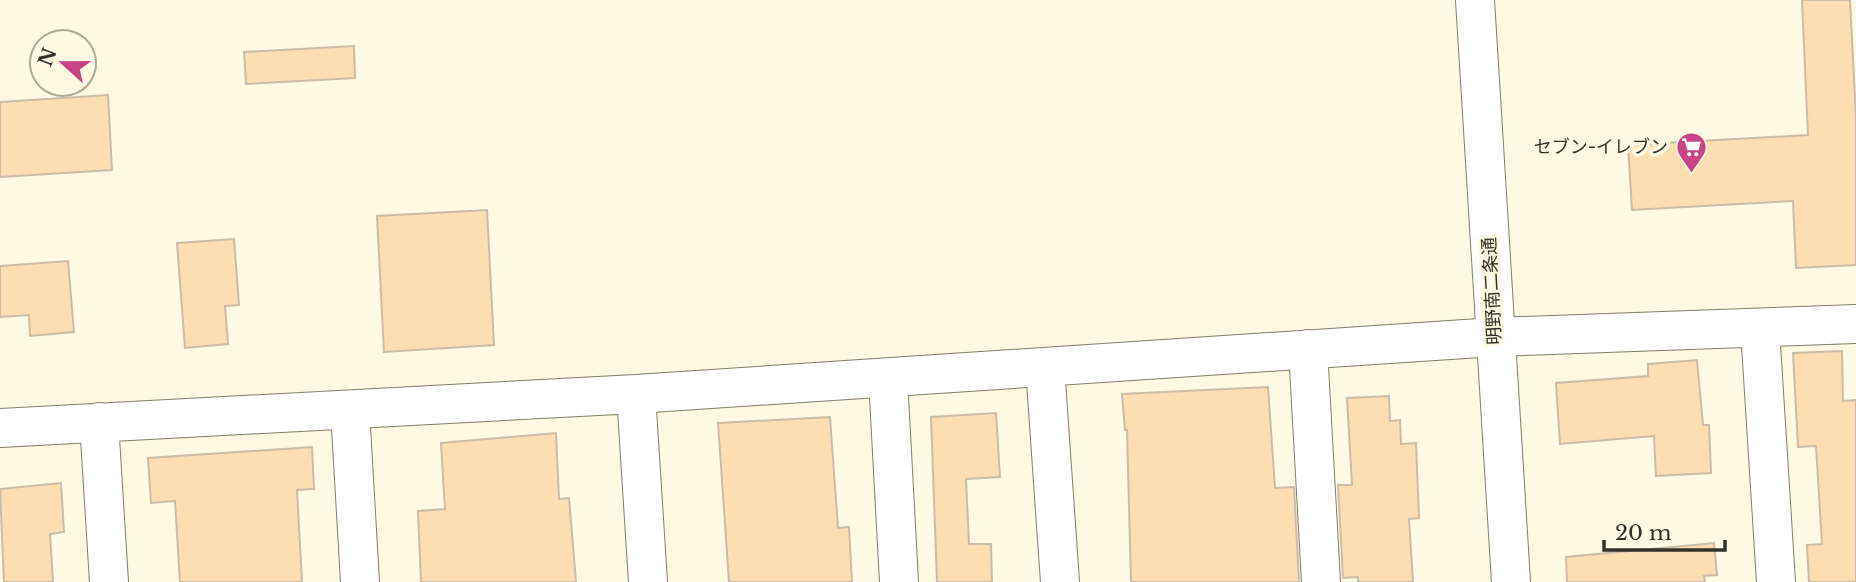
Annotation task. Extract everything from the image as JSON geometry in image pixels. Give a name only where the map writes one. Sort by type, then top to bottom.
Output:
[{"type":"street","name":"明野南二条通","points":[[1475,0],[1511,582]]},
{"type":"street","points":[[0,428],[636,394],[1495,337],[1856,324]]},
{"type":"street","points":[[1760,329],[1776,582]]},
{"type":"street","points":[[1308,349],[1321,582]]},
{"type":"street","points":[[1045,367],[1060,582]]},
{"type":"street","points":[[888,378],[899,582]]},
{"type":"street","points":[[636,394],[648,582]]},
{"type":"street","points":[[350,410],[359,582]]},
{"type":"street","points":[[99,422],[109,582]]},
{"type":"building","points":[[1802,0],[1850,0],[1856,118],[1856,265],[1796,268],[1793,201],[1632,210],[1628,145],[1808,135]]},
{"type":"building","points":[[354,46],[355,78],[246,84],[244,52]]},
{"type":"building","points":[[108,95],[112,170],[0,177],[0,102],[98,98],[98,96]]},
{"type":"building","points":[[487,210],[494,345],[384,352],[377,216]]},
{"type":"building","points":[[234,239],[239,305],[225,306],[228,344],[185,348],[177,243]]},
{"type":"building","points":[[68,261],[74,332],[30,336],[29,315],[0,317],[0,266]]},
{"type":"building","points":[[1842,351],[1843,401],[1856,400],[1856,582],[1809,582],[1807,545],[1822,544],[1816,446],[1798,447],[1793,353]]},
{"type":"building","points":[[1697,360],[1703,425],[1709,425],[1711,473],[1656,476],[1654,436],[1560,444],[1556,383],[1648,376],[1648,364]]},
{"type":"building","points":[[1268,387],[1275,488],[1294,487],[1299,582],[1131,582],[1127,430],[1122,394]]},
{"type":"building","points":[[1389,396],[1390,421],[1400,420],[1401,444],[1416,443],[1419,518],[1409,519],[1413,582],[1358,582],[1358,577],[1343,578],[1338,485],[1352,485],[1347,398]]},
{"type":"building","points":[[996,413],[1000,477],[966,479],[969,544],[991,544],[992,582],[937,582],[931,417]]},
{"type":"building","points":[[830,417],[838,528],[849,527],[852,582],[729,582],[718,423]]},
{"type":"building","points":[[556,433],[559,499],[569,498],[576,582],[421,582],[418,511],[445,509],[441,443]]},
{"type":"building","points":[[312,447],[314,489],[297,490],[302,582],[180,582],[175,501],[151,503],[148,458]]},
{"type":"building","points":[[61,483],[64,532],[50,534],[53,582],[4,582],[0,489]]},
{"type":"building","points":[[1714,543],[1717,575],[1704,576],[1705,582],[1567,582],[1566,557]]},
{"type":"place","name":"セブン-イレブン","points":[[1691,174]]}]
